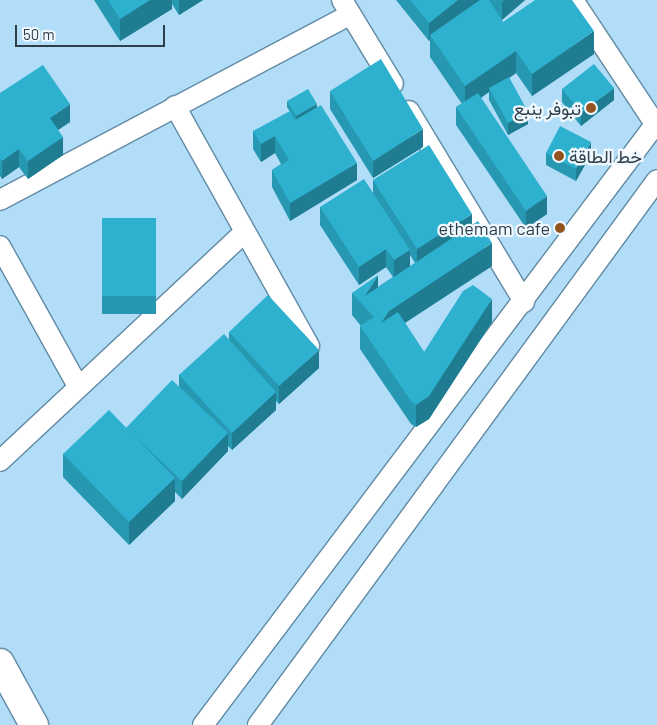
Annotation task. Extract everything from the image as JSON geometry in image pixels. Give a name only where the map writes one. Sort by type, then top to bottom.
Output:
[{"type":"main road","points":[[0,663],[34,725]]},
{"type":"street","points":[[203,725],[524,302],[656,123],[573,0]]},
{"type":"street","points":[[0,200],[175,106],[346,7],[524,302]]},
{"type":"street","points":[[175,106],[309,346]]},
{"type":"street","points":[[258,725],[657,180]]},
{"type":"street","points":[[0,461],[78,386],[245,232]]},
{"type":"street","points":[[0,246],[78,386]]},
{"type":"building","points":[[108,0],[150,0],[120,19]]},
{"type":"building","points":[[410,0],[458,0],[429,23]]},
{"type":"building","points":[[480,0],[489,0],[503,22],[535,0],[572,0],[594,31],[532,74],[516,51],[465,86],[430,35]]},
{"type":"building","points":[[381,59],[423,129],[373,161],[330,91]]},
{"type":"building","points":[[594,64],[614,88],[581,113],[562,89]]},
{"type":"building","points":[[43,65],[70,104],[50,118],[63,137],[28,161],[19,149],[2,161],[0,158],[0,93]]},
{"type":"building","points":[[509,77],[528,112],[508,123],[489,88]]},
{"type":"building","points":[[308,89],[317,104],[296,116],[287,101]]},
{"type":"building","points":[[478,93],[547,196],[526,211],[456,107]]},
{"type":"building","points":[[321,105],[357,163],[290,203],[272,170],[289,160],[275,136],[261,144],[253,131],[290,111],[295,120]]},
{"type":"building","points":[[560,126],[591,142],[576,169],[546,153]]},
{"type":"building","points":[[429,145],[472,214],[417,249],[373,180]]},
{"type":"building","points":[[364,179],[410,250],[394,260],[386,249],[359,267],[320,207]]},
{"type":"building","points":[[102,218],[156,218],[156,296],[102,296]]},
{"type":"building","points":[[478,221],[492,243],[389,311],[381,323],[398,312],[424,352],[463,291],[473,285],[492,299],[429,396],[416,405],[411,401],[360,326],[374,317],[352,293],[378,275],[365,296]]},
{"type":"building","points":[[268,295],[319,350],[279,386],[229,332]]},
{"type":"building","points":[[224,334],[276,392],[232,433],[179,375]]},
{"type":"building","points":[[172,380],[228,433],[182,481],[126,428]]},
{"type":"building","points":[[109,410],[175,478],[129,522],[63,454]]},
{"type":"place","name":"تبوفر ينبع","points":[[591,108]]},
{"type":"place","name":"خط الطاقة","points":[[559,156]]},
{"type":"place","name":"ethemam cafe","points":[[560,228]]}]
